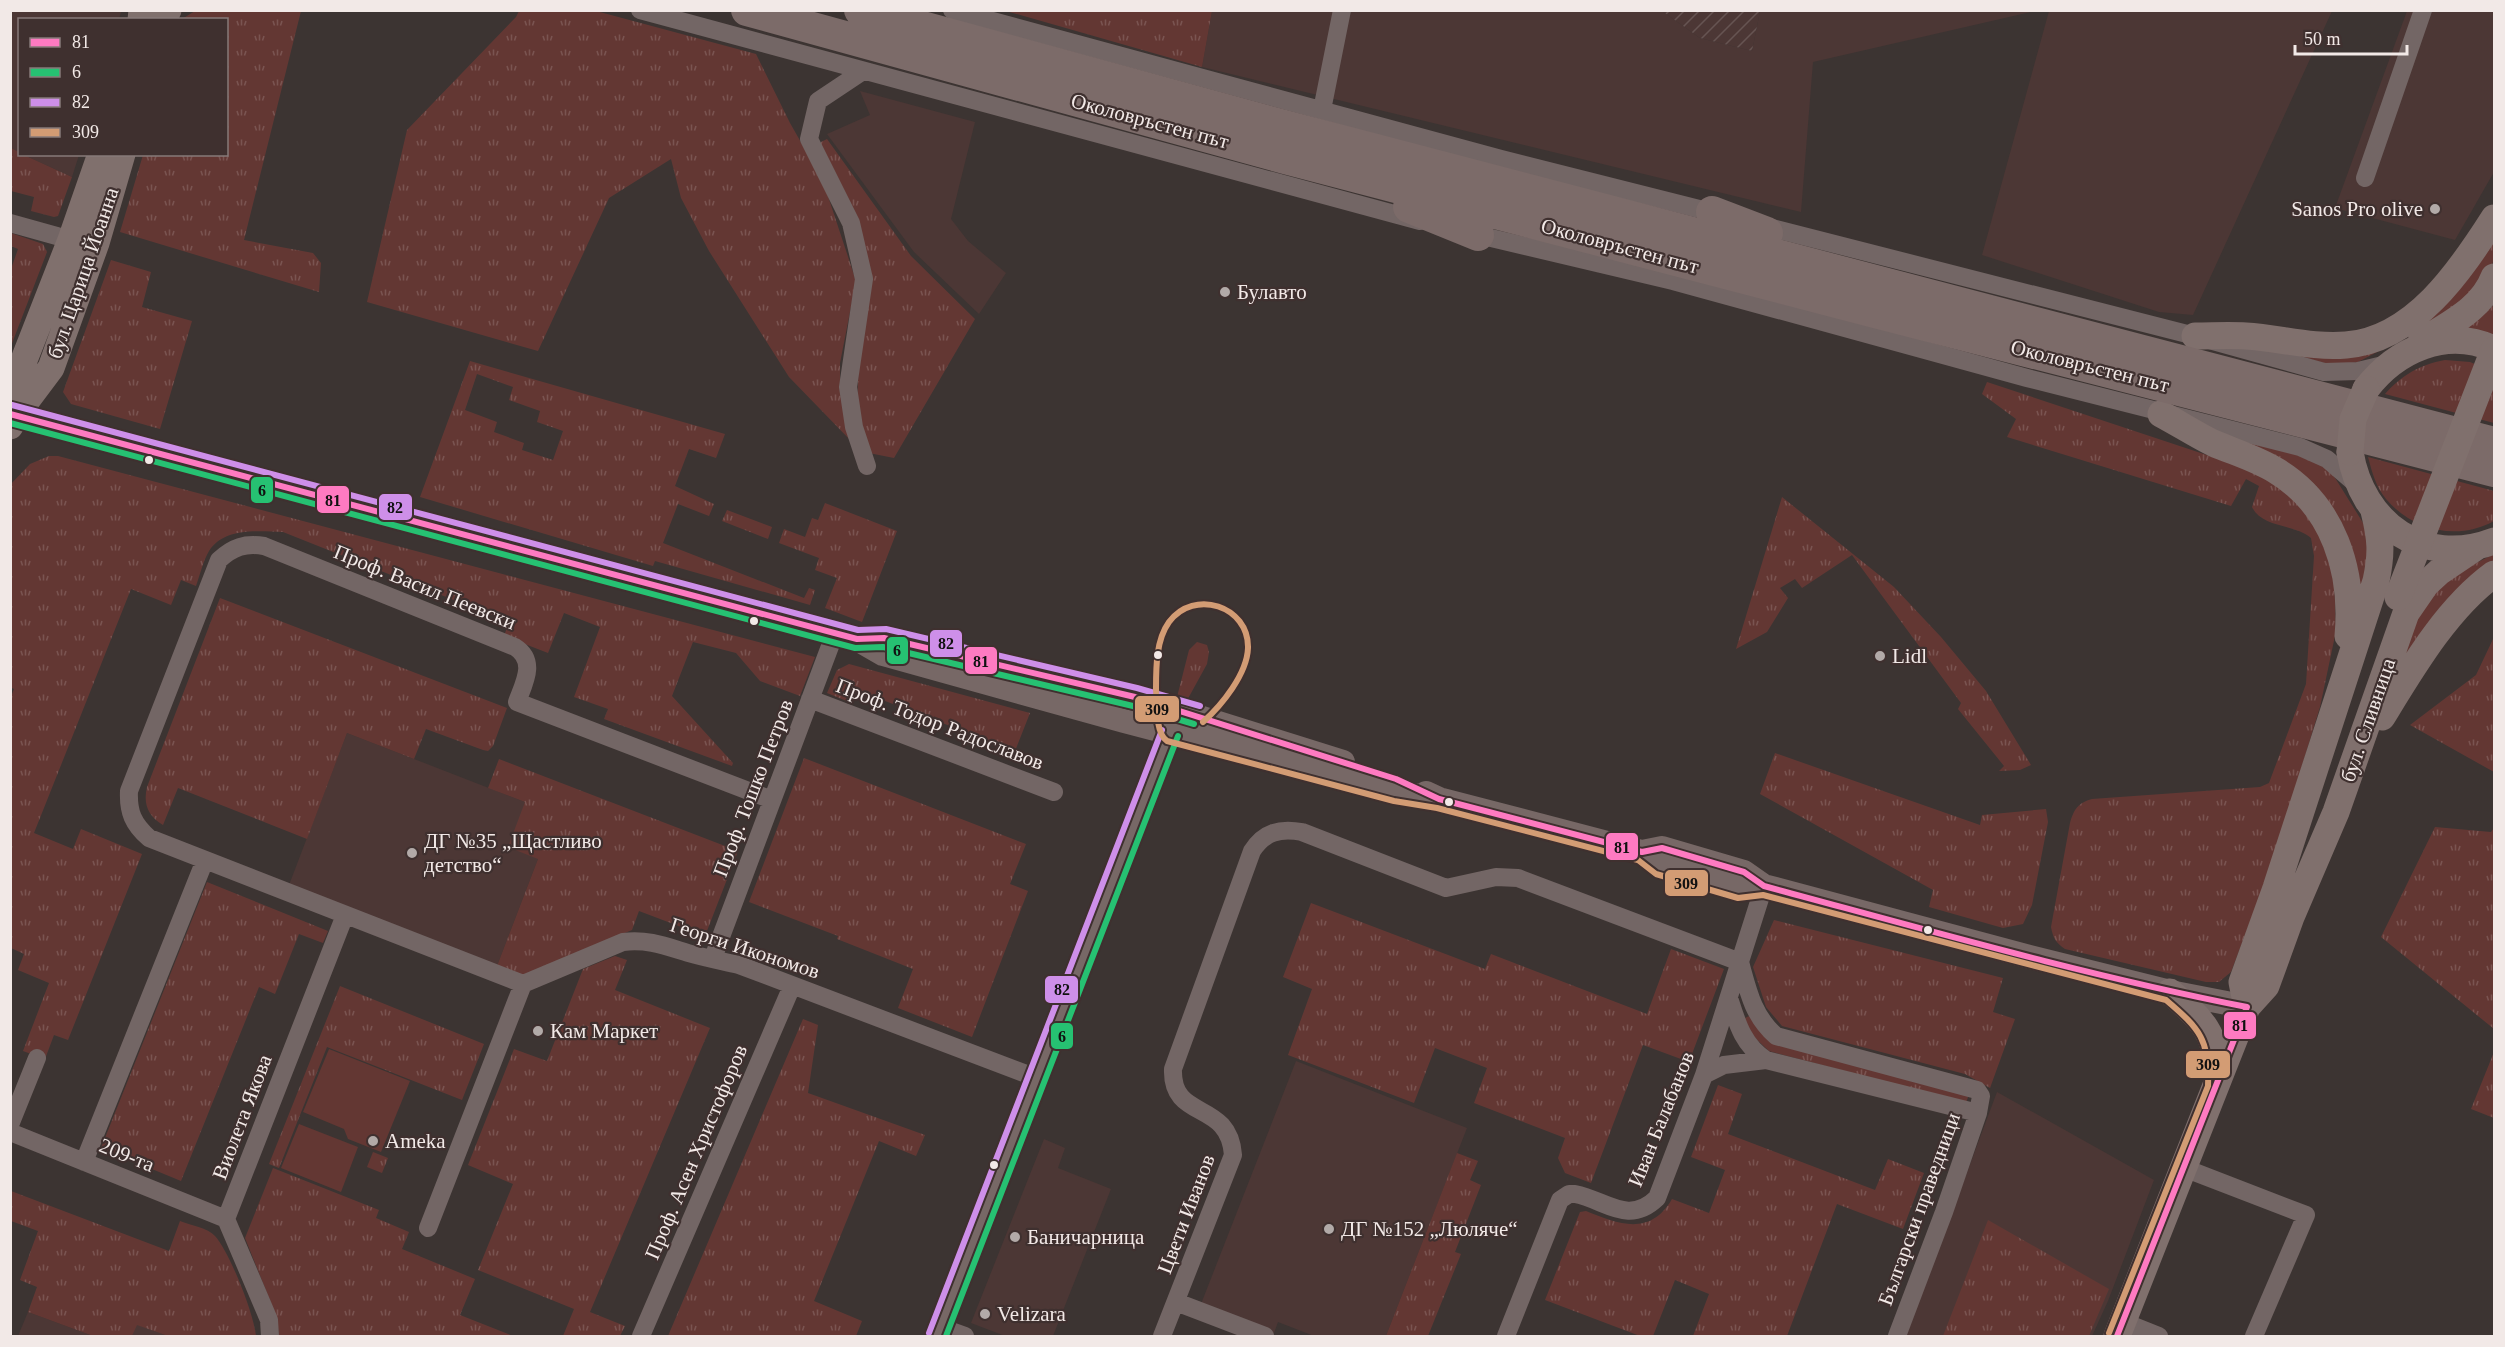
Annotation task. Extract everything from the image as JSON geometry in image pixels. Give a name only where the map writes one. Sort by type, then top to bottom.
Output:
[{"type":"highway","name":"Околовръстен път","points":[[747,10],[1285,158],[1871,312],[2494,471]]},
{"type":"highway","name":"Околовръстен път","points":[[860,10],[1292,128],[2494,443]]},
{"type":"highway","points":[[1292,128],[1500,159]]},
{"type":"highway","points":[[1285,158],[1478,235]]},
{"type":"highway","points":[[1712,212],[1916,290]]},
{"type":"highway","points":[[1672,281],[1871,312]]},
{"type":"main road","name":"бул. Царица Йоанна","points":[[12,418],[24,360],[71,240],[99,156]]},
{"type":"main road","name":"бул. Царица Йоанна","points":[[12,418],[51,368],[96,243],[121,156]]},
{"type":"main road","points":[[2195,336],[2246,336],[2336,345],[2347,345],[2371,339],[2407,322],[2423,308],[2447,282],[2494,219]]},
{"type":"main road","points":[[2485,544],[2448,549],[2415,542],[2392,529],[2374,511],[2359,487],[2350,452],[2354,419],[2366,389],[2397,358],[2472,309],[2483,298],[2494,277]]},
{"type":"main road","points":[[2397,358],[2428,344],[2443,342],[2475,343],[2494,350]]},
{"type":"main road","name":"бул. Сливница","points":[[2291,917],[2312,824],[2494,350]]},
{"type":"main road","points":[[2161,414],[2213,443],[2250,457],[2277,471],[2298,487],[2314,504],[2341,552],[2348,579],[2350,610],[2345,673]]},
{"type":"main road","points":[[12,418],[846,636],[884,639],[1101,688],[1197,715],[1396,779],[1439,798]]},
{"type":"main road","name":"бул. Сливница","points":[[2247,1007],[2242,982],[2276,888],[2376,581],[2381,556],[2381,541],[2374,511]]},
{"type":"main road","name":"бул. Сливница","points":[[2121,1329],[2247,1007],[2266,986],[2291,917],[2353,767],[2406,613],[2426,584],[2439,572],[2485,544]]},
{"type":"main road","points":[[2353,767],[2424,648],[2464,602],[2494,574]]},
{"type":"main road","points":[[846,636],[883,654],[951,674],[1396,792],[1439,798],[1642,852],[1659,866],[1740,889],[1764,886],[2030,957],[2170,992],[2247,1007]]},
{"type":"main road","points":[[939,1332],[1170,733],[1165,706]]},
{"type":"main road","points":[[1170,733],[1197,715]]},
{"type":"main road","name":"бул. Сливница","points":[[2276,888],[2312,824]]},
{"type":"main road","points":[[2170,992],[2193,1011],[2208,1030],[2218,1060],[2217,1088]]},
{"type":"street","name":"Околовръстен път","points":[[640,10],[1379,211],[1672,281],[2161,414],[2318,454],[2334,463],[2359,487]]},
{"type":"street","points":[[952,10],[1500,159],[2195,336],[2324,372],[2358,371],[2397,358]]},
{"type":"street","points":[[1322,110],[1342,10]]},
{"type":"street","points":[[2365,178],[2423,10]]},
{"type":"street","points":[[863,71],[818,101],[810,139],[851,223],[864,279],[848,387],[854,427],[867,466]]},
{"type":"street","points":[[10,223],[71,240]]},
{"type":"street","name":"Проф. Васил Пеевски","points":[[205,860],[149,838],[138,829],[130,811],[129,791],[219,560],[239,546],[251,544],[264,546],[515,646],[525,656],[528,669],[517,702],[772,800]]},
{"type":"street","name":"Проф. Тошко Петров","points":[[712,958],[810,699],[846,636]]},
{"type":"street","name":"Проф. Тодор Радославов","points":[[810,699],[1054,792]]},
{"type":"street","name":"Цвети Иванов","points":[[1162,1336],[1233,1155],[1232,1142],[1227,1130],[1219,1120],[1189,1106],[1181,1099],[1173,1079],[1173,1069],[1252,851],[1259,840],[1273,832],[1287,830],[1302,832],[1446,888],[1496,877],[1518,878],[1740,962]]},
{"type":"street","points":[[84,1162],[205,860],[523,984],[428,1228]]},
{"type":"street","name":"Иван Балабанов","points":[[1506,1336],[1560,1200],[1569,1194],[1575,1194],[1628,1211],[1639,1210],[1657,1198],[1704,1075],[1764,886]]},
{"type":"street","name":"Виолета Якова","points":[[226,1219],[345,915]]},
{"type":"street","name":"Георги Икономов","points":[[523,984],[623,942],[655,941],[689,954],[739,965],[1037,1078]]},
{"type":"street","points":[[1704,1075],[1724,1065],[1766,1060],[1979,1105],[1977,1090],[1970,1087],[1776,1036],[1764,1026],[1756,1012],[1740,962]]},
{"type":"street","name":"Проф. Асен Христофоров","points":[[641,1336],[792,986]]},
{"type":"street","points":[[1729,998],[1744,1037],[1756,1053],[1766,1060]]},
{"type":"street","points":[[10,1125],[37,1058]]},
{"type":"street","name":"Български праведници","points":[[1897,1336],[1944,1212],[1979,1105]]},
{"type":"street","name":"209-та","points":[[10,1132],[226,1219]]},
{"type":"street","points":[[2184,1168],[2306,1215],[2254,1336]]},
{"type":"street","points":[[226,1219],[268,1320],[270,1336]]},
{"type":"street","points":[[1176,1302],[1265,1336]]},
{"type":"street","points":[[2121,1329],[2159,1336]]},
{"type":"street","points":[[939,1332],[965,1336]]},
{"type":"shaded area","points":[[11,11],[121,12],[119,18],[18,18],[18,152],[11,148]]},
{"type":"shaded area","points":[[1212,11],[1662,11],[1700,38],[1752,51],[1760,11],[2035,11],[1813,62],[1801,212],[1202,67]]},
{"type":"shaded area","points":[[1662,11],[1760,11],[1752,51],[1700,38]]},
{"type":"shaded area","points":[[2049,11],[2332,11],[2193,315],[2159,312],[1982,255]]},
{"type":"shaded area","points":[[2407,11],[2494,11],[2494,172],[2455,240],[2335,208]]},
{"type":"shaded area","points":[[860,91],[975,122],[951,219],[968,241],[1006,273],[979,314],[914,252],[827,134],[870,115]]},
{"type":"shaded area","points":[[26,156],[78,156],[72,177]]},
{"type":"shaded area","name":"ДГ №35 „Щастливо детство“","points":[[347,733],[525,802],[538,859],[497,966],[289,885]]},
{"type":"shaded area","name":"ДГ №152 „Люляче“","points":[[1296,1061],[1467,1128],[1386,1336],[1314,1336],[1278,1322],[1274,1333],[1201,1304]]},
{"type":"shaded area","points":[[1997,1092],[2154,1180],[2108,1301],[2092,1336],[1906,1336]]},
{"type":"shaded area","points":[[1044,1139],[1065,1148],[1058,1168],[1111,1189],[1053,1336],[1005,1336],[971,1323]]},
{"type":"shaded area","points":[[28,1312],[93,1336],[18,1336]]},
{"type":"shaded area","points":[[136,1324],[168,1336],[132,1336]]},
{"type":"green space","points":[[195,11],[301,11],[244,240],[313,253],[321,263],[319,292],[120,232],[143,156],[228,156],[228,18],[184,18]]},
{"type":"green space","points":[[519,11],[596,11],[756,54],[790,123],[823,181],[856,281],[840,363],[840,392],[853,443],[789,377],[709,251],[681,198],[671,159],[609,198],[538,351],[367,302],[407,130],[516,17]]},
{"type":"green space","points":[[1006,11],[1212,11],[1202,67]]},
{"type":"green space","points":[[827,139],[911,256],[975,319],[894,458],[869,453],[857,408],[859,355],[871,278],[821,149],[821,142]]},
{"type":"green space","points":[[11,148],[18,152],[18,156],[26,156],[72,177],[58,216],[54,217],[31,211],[34,197],[11,191]]},
{"type":"green space","points":[[2494,230],[2494,259],[2485,283],[2444,317],[2358,362],[2335,366],[2252,343],[2361,350]]},
{"type":"green space","points":[[11,233],[43,244],[47,252],[11,346],[11,269],[18,249],[11,246]]},
{"type":"green space","points":[[111,260],[151,272],[142,307],[192,321],[160,429],[71,404],[63,392]]},
{"type":"green space","points":[[2494,305],[2494,335],[2464,328]]},
{"type":"green space","points":[[2445,360],[2470,362],[2494,372],[2494,423],[2385,394],[2398,381],[2412,372]]},
{"type":"green space","points":[[470,361],[725,434],[716,458],[689,449],[675,486],[714,504],[709,516],[678,504],[663,543],[804,598],[809,588],[815,590],[810,605],[655,561],[653,566],[420,497]],"holes":[[[477,374],[513,387],[509,400],[540,411],[537,422],[563,431],[553,460],[522,450],[524,443],[494,432],[497,422],[465,410]]]},
{"type":"green space","points":[[1987,382],[2249,469],[2283,489],[2305,512],[2318,532],[2334,575],[2336,631],[2320,707],[2272,864],[2231,972],[2219,982],[2206,982],[2065,949],[2057,942],[2051,927],[2070,823],[2077,807],[2092,799],[2260,787],[2269,783],[2306,684],[2314,556],[2311,538],[2296,530],[2263,519],[2257,514],[2252,507],[2259,486],[2246,479],[2231,506],[2007,437],[2016,419],[1982,394]]},
{"type":"green space","points":[[2218,433],[2303,454],[2327,465],[2365,526],[2371,543],[2361,610],[2343,543]]},
{"type":"green space","points":[[49,456],[58,456],[815,657],[800,696],[760,681],[736,653],[693,642],[672,696],[733,763],[732,766],[604,719],[608,709],[574,697],[600,627],[564,613],[548,653],[504,636],[509,622],[283,532],[243,532],[224,538],[209,551],[196,586],[181,580],[171,605],[131,589],[34,833],[73,849],[81,829],[142,854],[68,1040],[54,1035],[45,1059],[23,1051],[49,983],[18,970],[24,954],[11,948],[10,699],[14,689],[10,687],[10,485],[30,464]]},
{"type":"green space","points":[[2368,457],[2494,491],[2494,521],[2480,527],[2451,531],[2423,525],[2409,519],[2386,499],[2375,479]]},
{"type":"green space","points":[[1782,497],[1894,587],[1941,637],[1986,691],[2031,765],[2020,770],[1999,771],[2004,766],[1958,709],[1961,703],[1852,555],[1802,588],[1795,579],[1780,588],[1788,598],[1767,632],[1736,649]]},
{"type":"green space","points":[[825,503],[897,531],[862,622],[825,608],[837,578],[815,570],[819,558],[779,543],[784,529],[805,537],[812,518],[818,520]]},
{"type":"green space","points":[[727,510],[772,527],[768,539],[722,521]]},
{"type":"green space","points":[[2494,554],[2494,566],[2392,688],[2413,612],[2452,575]]},
{"type":"green space","points":[[220,598],[507,708],[493,746],[488,751],[483,750],[426,729],[414,759],[347,733],[307,839],[178,788],[163,825],[150,814],[146,804],[147,787]]},
{"type":"green space","points":[[2494,637],[2494,772],[2410,725],[2476,675]]},
{"type":"green space","points":[[1197,642],[1207,645],[1209,652],[1207,664],[1185,704],[1176,701],[1189,650]]},
{"type":"green space","points":[[849,664],[1030,713],[1015,751],[854,689],[849,702],[827,693],[837,670]]},
{"type":"green space","points":[[1775,753],[1980,825],[1982,815],[2046,809],[2048,822],[2032,905],[2023,924],[2003,928],[1929,907],[1933,890],[1760,794]]},
{"type":"green space","points":[[804,758],[1026,844],[1010,884],[1028,891],[972,1037],[898,1008],[913,969],[837,939],[838,936],[749,902]]},
{"type":"green space","points":[[499,759],[738,851],[705,936],[639,911],[632,930],[524,976],[497,966],[538,859],[508,847],[525,802],[488,788]]},
{"type":"green space","points":[[2435,827],[2491,832],[2494,828],[2494,1029],[2381,937]]},
{"type":"green space","points":[[207,882],[328,931],[323,943],[299,934],[275,994],[259,987],[181,1181],[101,1148]]},
{"type":"green space","points":[[1311,903],[1485,969],[1491,954],[1647,1014],[1671,949],[1724,969],[1689,1062],[1643,1045],[1591,1183],[1565,1173],[1558,1158],[1565,1138],[1474,1103],[1487,1068],[1435,1048],[1414,1103],[1288,1055],[1312,989],[1283,977]]},
{"type":"green space","points":[[1774,920],[2003,978],[1993,1012],[2015,1019],[1990,1088],[1965,1074],[1782,1026],[1766,1007],[1753,967]]},
{"type":"green space","points":[[615,956],[627,960],[615,990],[710,1028],[590,1312],[625,1326],[620,1336],[563,1336],[574,1309],[478,1270],[513,1184],[468,1165],[514,1049],[547,1061],[583,969]]},
{"type":"green space","points":[[340,986],[484,1044],[462,1100],[327,1047],[279,1168],[269,1164]]},
{"type":"green space","points":[[1749,1016],[1759,1030],[1969,1094],[1966,1103],[1769,1051],[1753,1036],[1741,1020]]},
{"type":"green space","points":[[803,1019],[818,1025],[808,1093],[925,1135],[916,1156],[879,1141],[814,1301],[862,1321],[856,1336],[668,1336]]},
{"type":"green space","points":[[329,1049],[410,1081],[381,1152],[348,1139],[344,1129],[303,1112]]},
{"type":"green space","points":[[2494,1052],[2494,1118],[2471,1109]]},
{"type":"green space","points":[[1718,1085],[1742,1094],[1728,1134],[1875,1190],[1888,1159],[1924,1173],[1903,1229],[1837,1204],[1787,1336],[1693,1336],[1709,1294],[1675,1280],[1653,1336],[1640,1336],[1545,1300],[1580,1212],[1586,1211],[1621,1223],[1644,1223],[1654,1219],[1672,1199],[1709,1213],[1725,1170],[1691,1157]]},
{"type":"green space","points":[[299,1124],[358,1147],[341,1192],[281,1168]]},
{"type":"green space","points":[[373,1152],[388,1158],[382,1173],[367,1167]]},
{"type":"green space","points":[[1457,1153],[1478,1161],[1470,1180],[1481,1185],[1455,1252],[1461,1254],[1428,1336],[1386,1336]]},
{"type":"green space","points":[[273,1168],[379,1210],[376,1218],[409,1232],[402,1249],[475,1279],[460,1315],[513,1336],[279,1336],[277,1318],[245,1238]]},
{"type":"green space","points":[[11,1191],[169,1251],[180,1221],[208,1231],[221,1244],[234,1269],[251,1313],[256,1336],[168,1336],[137,1325],[132,1336],[93,1336],[28,1312],[37,1287],[20,1280],[38,1231],[11,1221]]},
{"type":"green space","points":[[1988,1220],[2109,1289],[2089,1336],[1943,1336]]},
{"type":"transit line","name":"82","points":[[12,405],[858,630],[886,629],[1137,688],[1200,706]]},
{"type":"transit line","name":"81","points":[[10,414],[857,639],[884,638],[1135,697],[1396,779],[1439,799],[1642,852],[1662,848],[1744,872],[1764,886],[1944,935],[2125,981],[2247,1007],[2117,1336]]},
{"type":"transit line","name":"6","points":[[10,423],[855,648],[883,647],[1133,706],[1194,724]]},
{"type":"transit line","name":"309","points":[[1203,722],[1232,688],[1243,668],[1248,648],[1246,633],[1240,621],[1230,612],[1218,606],[1205,604],[1192,606],[1180,612],[1169,622],[1161,637],[1157,663],[1157,709],[1160,731],[1167,741],[1394,801],[1437,808],[1638,860],[1656,874],[1738,898],[1763,895],[2166,1000],[2195,1028],[2205,1046],[2208,1086],[2109,1333]]},
{"type":"transit line","name":"82","points":[[929,1333],[1162,730]]},
{"type":"transit line","name":"6","points":[[946,1336],[1178,736]]},
{"type":"place","name":"Sanos Pro olive","points":[[2435,209]]},
{"type":"place","name":"Булавто","points":[[1225,292]]},
{"type":"place","name":"Lidl","points":[[1880,656]]},
{"type":"place","name":"ДГ №35 „Щастливо детство“","points":[[412,853]]},
{"type":"place","name":"Кам Маркет","points":[[538,1031]]},
{"type":"place","name":"Ameka","points":[[373,1141]]},
{"type":"place","name":"ДГ №152 „Люляче“","points":[[1329,1229]]},
{"type":"place","name":"Баничарница","points":[[1015,1237]]},
{"type":"place","name":"Velizara","points":[[985,1314]]}]
